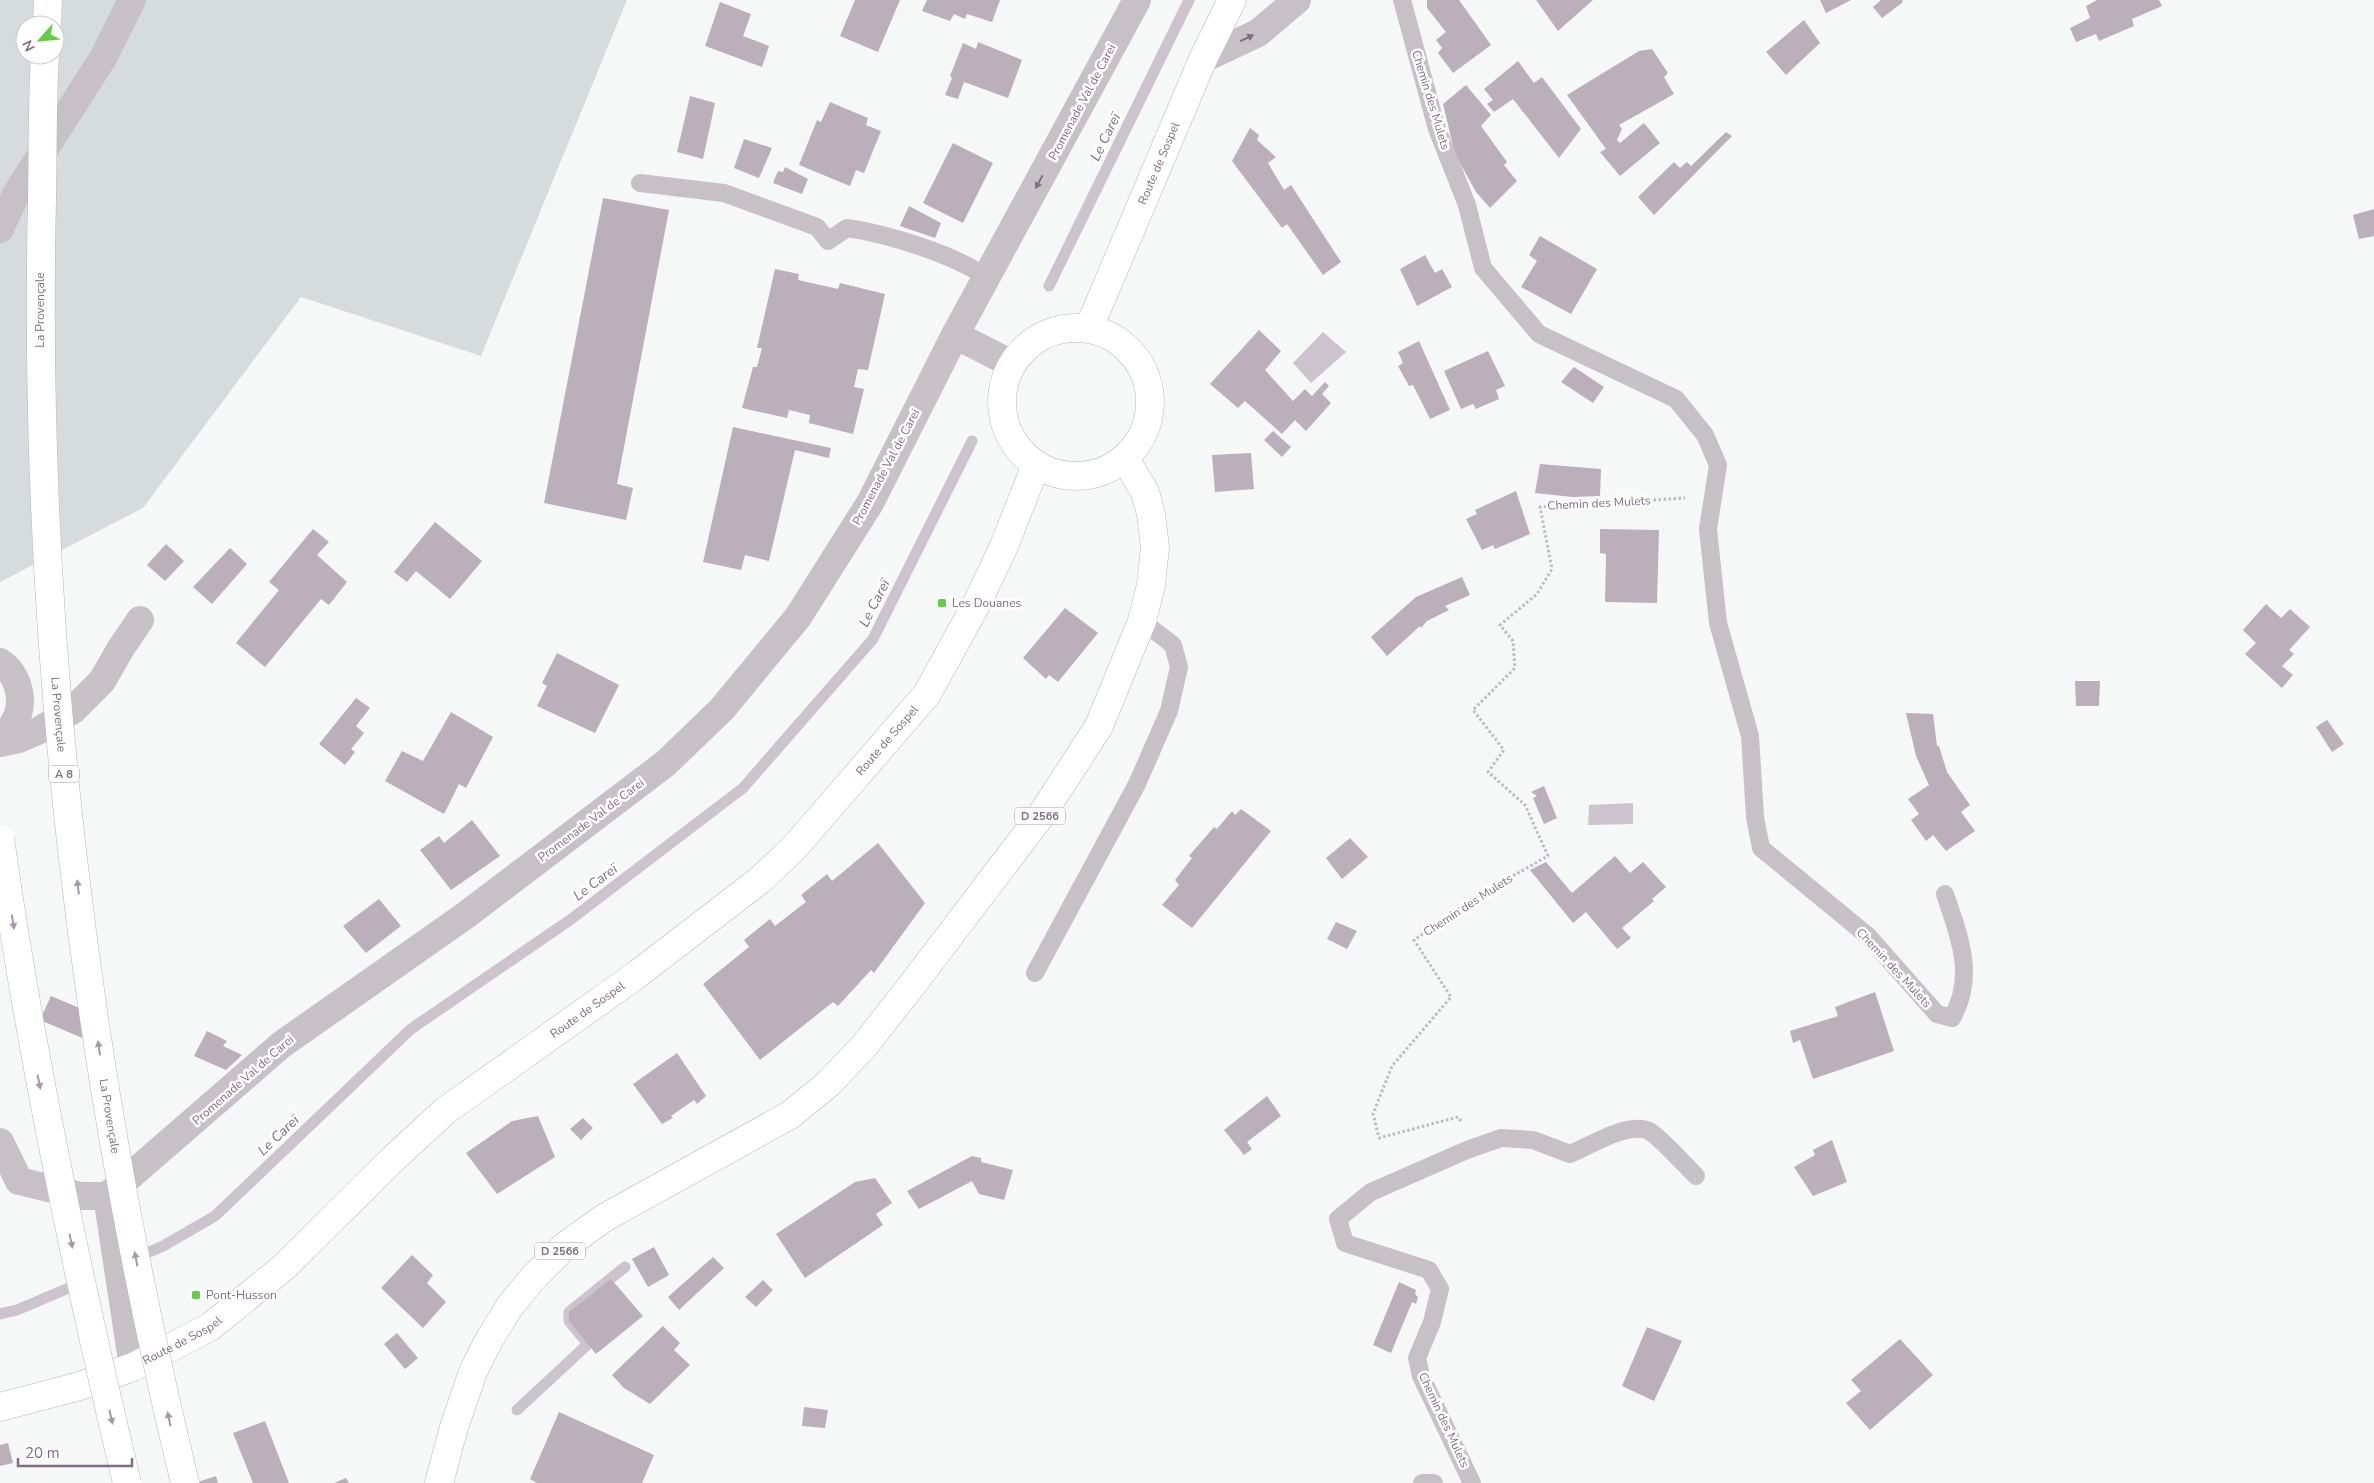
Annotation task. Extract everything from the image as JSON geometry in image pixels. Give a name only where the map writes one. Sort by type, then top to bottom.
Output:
[{"type":"main road","points":[[47,15],[48,0]]},
{"type":"main road","name":"Route de Sospel","points":[[1089,328],[1203,59],[1232,0]]},
{"type":"main road","name":"La Provençale","points":[[45,65],[40,274],[43,488],[61,740],[92,1000],[112,1130],[140,1280],[185,1483]]},
{"type":"main road","points":[[1066,328],[1089,328],[1123,343],[1136,357],[1145,373],[1150,391],[1151,410],[1147,428],[1138,444],[1125,459],[1112,468],[1082,477],[1050,472],[1023,454],[1013,441],[1003,411],[1002,395],[1005,379],[1012,364],[1021,352],[1045,334],[1066,328]]},
{"type":"main road","name":"D 2566","points":[[439,1483],[454,1427],[473,1372],[489,1340],[510,1306],[534,1277],[565,1246],[604,1218],[790,1115],[828,1084],[864,1046],[1042,814],[1099,726],[1142,621],[1151,585],[1155,547],[1152,514],[1145,492],[1125,459]]},
{"type":"main road","name":"Route de Sospel","points":[[0,1407],[80,1386],[133,1367],[186,1341],[233,1310],[284,1266],[445,1111],[635,976],[760,880],[794,848],[927,694],[977,603],[1004,546],[1036,464]]},
{"type":"main road","points":[[0,839],[29,1025],[56,1172],[127,1483]]},
{"type":"street","points":[[0,229],[16,194],[103,58],[132,0]]},
{"type":"street","name":"Promenade Val de Carei","points":[[107,1196],[281,1045],[466,915],[666,763],[709,724],[798,617],[870,503],[955,335],[1137,0]]},
{"type":"street","points":[[1203,59],[1258,33],[1297,0]]},
{"type":"street","points":[[955,335],[1012,364]]},
{"type":"street","points":[[1,742],[19,739],[40,730],[74,710],[102,681],[140,620]]},
{"type":"street","points":[[0,662],[6,666],[20,688],[18,714],[1,742]]},
{"type":"street","points":[[0,1142],[19,1180],[81,1196],[107,1196],[133,1367]]},
{"type":"lane","name":"Chemin des Mulets","points":[[1402,0],[1438,129],[1467,205],[1483,268],[1539,334],[1676,400],[1705,435],[1718,465],[1708,528],[1718,623],[1750,736],[1755,817],[1761,848],[1868,936],[1937,1014],[1952,1018],[1961,1002],[1965,982],[1962,944],[1946,894]]},
{"type":"lane","points":[[640,183],[724,193],[817,227],[828,240],[847,228],[880,233],[972,267],[986,277]]},
{"type":"lane","points":[[1035,973],[1137,784],[1170,710],[1180,667],[1173,645],[1142,621]]},
{"type":"lane","points":[[1467,1150],[1502,1138],[1534,1140],[1570,1154],[1614,1134],[1635,1127],[1650,1131],[1696,1176]]},
{"type":"lane","name":"Chemin des Mulets","points":[[1467,1150],[1371,1192],[1338,1219],[1345,1243],[1429,1270],[1440,1289],[1432,1322],[1416,1358],[1421,1376],[1472,1483]]},
{"type":"lane","points":[[1422,1483],[1434,1483]]},
{"type":"path","name":"Chemin des Mulets","points":[[1467,1150],[1466,1132],[1458,1117],[1378,1138],[1373,1114],[1392,1066],[1451,997],[1414,940],[1472,899],[1548,856],[1525,805],[1488,772],[1504,750],[1473,710],[1515,668],[1513,641],[1500,624],[1537,594],[1552,569],[1540,507],[1713,497]]},
{"type":"shaded area","points":[[0,0],[627,0],[481,356],[301,297],[143,508],[0,582]]},
{"type":"shaded area","points":[[1323,332],[1346,352],[1311,383],[1293,363]]},
{"type":"shaded area","points":[[1633,803],[1633,824],[1588,825],[1589,805]]},
{"type":"building","points":[[855,0],[900,0],[878,52],[840,36]]},
{"type":"building","points":[[927,0],[1000,0],[992,22],[967,14],[965,19],[954,14],[950,21],[922,11]]},
{"type":"building","points":[[1427,0],[1459,0],[1491,45],[1453,73],[1438,53],[1442,48],[1436,40],[1446,32],[1427,8]]},
{"type":"building","points":[[1536,0],[1593,0],[1558,31]]},
{"type":"building","points":[[1820,0],[1851,0],[1826,13]]},
{"type":"building","points":[[1881,0],[1902,0],[1903,2],[1882,18],[1873,7]]},
{"type":"building","points":[[2097,0],[2159,0],[2162,6],[2132,19],[2134,26],[2099,41],[2096,34],[2076,42],[2070,28],[2090,18],[2086,6]]},
{"type":"building","points":[[720,2],[751,14],[743,36],[769,46],[762,67],[705,46]]},
{"type":"building","points":[[1804,20],[1820,43],[1786,75],[1766,52]]},
{"type":"building","points":[[978,42],[1022,60],[1008,98],[964,82],[958,99],[945,95],[963,43],[976,49]]},
{"type":"building","points":[[1652,49],[1668,73],[1664,77],[1674,94],[1619,125],[1622,129],[1617,140],[1620,143],[1644,123],[1660,143],[1620,176],[1600,152],[1606,149],[1567,95],[1639,51]]},
{"type":"building","points":[[1518,61],[1534,83],[1542,77],[1581,129],[1559,158],[1513,99],[1494,112],[1487,104],[1493,100],[1484,89]]},
{"type":"building","points":[[1466,85],[1491,115],[1481,126],[1507,162],[1504,165],[1517,181],[1490,208],[1476,192],[1455,154],[1443,104]]},
{"type":"building","points":[[690,96],[715,103],[703,159],[677,152]]},
{"type":"building","points":[[830,102],[868,118],[866,125],[881,131],[864,173],[856,170],[850,186],[799,165],[817,120],[821,122]]},
{"type":"building","points":[[1250,128],[1259,135],[1257,140],[1276,157],[1268,163],[1284,190],[1291,185],[1341,262],[1323,275],[1287,224],[1282,228],[1232,161]]},
{"type":"building","points":[[1726,132],[1732,136],[1654,215],[1638,197],[1674,162],[1680,168],[1687,162],[1691,166]]},
{"type":"building","points":[[744,139],[772,148],[759,178],[734,168]]},
{"type":"building","points":[[953,143],[993,163],[963,223],[923,203]]},
{"type":"building","points":[[785,167],[808,179],[802,194],[773,183],[778,171],[783,172]]},
{"type":"building","points":[[603,198],[669,210],[617,484],[633,488],[626,520],[544,503]]},
{"type":"building","points":[[909,206],[941,223],[935,238],[900,226]]},
{"type":"building","points":[[2374,209],[2374,236],[2359,239],[2353,215]]},
{"type":"building","points":[[1540,236],[1597,269],[1571,314],[1521,287],[1537,261],[1529,255]]},
{"type":"building","points":[[1425,255],[1435,273],[1442,269],[1452,287],[1417,306],[1400,269]]},
{"type":"building","points":[[775,269],[799,274],[798,280],[838,289],[840,283],[885,294],[868,370],[858,369],[854,387],[864,389],[853,434],[809,423],[810,415],[789,410],[787,418],[742,408],[753,367],[757,367],[762,348],[757,348]]},
{"type":"building","points":[[1259,330],[1281,351],[1265,370],[1293,401],[1305,389],[1312,396],[1325,382],[1329,386],[1322,394],[1331,403],[1306,431],[1295,420],[1282,434],[1245,401],[1238,408],[1210,384]]},
{"type":"building","points":[[1419,341],[1450,410],[1430,419],[1413,385],[1409,386],[1398,366],[1403,363],[1398,352]]},
{"type":"building","points":[[1488,351],[1505,386],[1496,390],[1499,399],[1476,409],[1473,404],[1461,409],[1444,371]]},
{"type":"building","points":[[1574,367],[1604,387],[1593,403],[1561,382]]},
{"type":"building","points":[[733,427],[831,448],[829,458],[795,450],[769,561],[745,555],[741,570],[703,562]]},
{"type":"building","points":[[1273,431],[1291,447],[1282,457],[1264,440]]},
{"type":"building","points":[[1251,453],[1254,489],[1215,492],[1212,455]]},
{"type":"building","points":[[1540,464],[1601,469],[1600,496],[1573,497],[1535,493]]},
{"type":"building","points":[[1516,491],[1530,534],[1495,549],[1493,545],[1482,550],[1466,519],[1477,514],[1475,510]]},
{"type":"building","points":[[435,522],[482,561],[450,599],[416,571],[407,582],[394,572]]},
{"type":"building","points":[[313,529],[329,542],[317,555],[347,582],[329,605],[321,599],[265,667],[236,643],[279,590],[269,582]]},
{"type":"building","points":[[1600,529],[1659,530],[1657,603],[1605,602],[1606,554],[1600,553]]},
{"type":"building","points":[[166,544],[184,561],[165,581],[147,565]]},
{"type":"building","points":[[230,548],[247,564],[212,604],[193,587]]},
{"type":"building","points":[[1462,577],[1470,595],[1445,606],[1449,610],[1427,621],[1421,628],[1420,626],[1387,656],[1371,637],[1416,597]]},
{"type":"building","points":[[2266,604],[2281,618],[2290,609],[2310,627],[2289,650],[2294,654],[2282,666],[2293,675],[2282,688],[2245,654],[2256,643],[2243,630]]},
{"type":"building","points":[[1065,608],[1098,633],[1058,682],[1049,675],[1046,679],[1023,658]]},
{"type":"building","points":[[557,653],[619,685],[595,733],[537,706],[547,686],[542,683]]},
{"type":"building","points":[[2075,681],[2100,681],[2099,706],[2076,706]]},
{"type":"building","points":[[356,698],[370,708],[356,726],[364,733],[351,749],[355,752],[345,765],[319,744]]},
{"type":"building","points":[[451,712],[493,737],[466,788],[459,784],[444,814],[385,781],[402,751],[423,761]]},
{"type":"building","points":[[1906,713],[1933,714],[1937,746],[1939,746],[1947,772],[1970,805],[1961,812],[1975,831],[1946,851],[1933,835],[1926,841],[1911,820],[1919,814],[1908,799],[1929,785],[1916,756]]},
{"type":"building","points":[[2327,720],[2344,744],[2332,752],[2316,727]]},
{"type":"building","points":[[1544,786],[1557,818],[1544,824],[1533,798],[1537,796],[1531,792]]},
{"type":"building","points":[[1241,809],[1271,831],[1192,928],[1162,905],[1179,885],[1175,880],[1192,858],[1189,856],[1214,827],[1217,829],[1232,811],[1235,815]]},
{"type":"building","points":[[472,820],[500,856],[451,890],[420,850],[439,836],[444,843]]},
{"type":"building","points":[[1350,838],[1368,857],[1342,879],[1326,858]]},
{"type":"building","points":[[878,843],[925,903],[874,973],[871,970],[838,1006],[833,1002],[760,1060],[703,984],[749,947],[744,940],[770,919],[775,926],[806,902],[801,895],[827,874],[832,881]]},
{"type":"building","points":[[1615,856],[1630,873],[1643,862],[1666,887],[1652,899],[1654,901],[1622,928],[1631,938],[1617,949],[1586,912],[1573,923],[1530,870],[1546,862],[1572,893]]},
{"type":"building","points":[[379,899],[401,926],[366,953],[343,926]]},
{"type":"building","points":[[1336,922],[1357,931],[1347,949],[1327,939]]},
{"type":"building","points":[[1875,992],[1894,1051],[1813,1079],[1800,1040],[1793,1043],[1790,1031],[1838,1016],[1835,1007]]},
{"type":"building","points":[[51,996],[108,1020],[99,1045],[40,1020]]},
{"type":"building","points":[[207,1031],[227,1041],[223,1046],[242,1055],[226,1070],[194,1056]]},
{"type":"building","points":[[677,1053],[706,1096],[697,1104],[694,1100],[671,1116],[673,1118],[662,1124],[633,1084]]},
{"type":"building","points":[[1267,1096],[1281,1116],[1247,1142],[1252,1149],[1244,1155],[1224,1130]]},
{"type":"building","points":[[538,1116],[555,1157],[497,1194],[466,1153],[512,1121]]},
{"type":"building","points":[[583,1118],[593,1128],[581,1140],[570,1129]]},
{"type":"building","points":[[1832,1140],[1847,1182],[1813,1196],[1794,1167],[1815,1155],[1813,1150]]},
{"type":"building","points":[[972,1156],[981,1158],[981,1162],[1013,1170],[1004,1200],[979,1194],[972,1181],[919,1209],[907,1191]]},
{"type":"building","points":[[875,1178],[892,1203],[876,1214],[883,1225],[805,1278],[776,1234],[855,1182]]},
{"type":"building","points":[[654,1247],[669,1275],[648,1287],[632,1259]]},
{"type":"building","points":[[412,1255],[433,1275],[427,1283],[446,1302],[423,1328],[381,1288]]},
{"type":"building","points":[[713,1257],[724,1268],[679,1310],[668,1297]]},
{"type":"building","points":[[611,1279],[643,1316],[596,1354],[569,1321],[569,1312]]},
{"type":"building","points":[[763,1280],[773,1290],[756,1307],[745,1297]]},
{"type":"building","points":[[1399,1282],[1416,1290],[1415,1294],[1418,1297],[1416,1304],[1412,1302],[1391,1353],[1373,1345]]},
{"type":"building","points":[[663,1326],[680,1343],[674,1350],[690,1365],[650,1404],[624,1388],[612,1375]]},
{"type":"building","points":[[1647,1327],[1682,1341],[1654,1401],[1622,1386]]},
{"type":"building","points":[[397,1333],[418,1358],[405,1369],[384,1344]]},
{"type":"building","points":[[1900,1339],[1933,1375],[1870,1430],[1846,1403],[1861,1391],[1851,1380]]},
{"type":"building","points":[[804,1407],[828,1410],[825,1428],[802,1426]]},
{"type":"building","points":[[559,1412],[654,1455],[642,1483],[537,1483],[530,1479]]},
{"type":"building","points":[[265,1421],[289,1483],[253,1483],[233,1433]]},
{"type":"building","points":[[8,1443],[13,1463],[0,1466],[0,1445]]},
{"type":"building","points":[[216,1476],[218,1483],[195,1483]]},
{"type":"building","points":[[346,1478],[349,1483],[334,1483]]},
{"type":"waterway","name":"Le Careï","points":[[1049,286],[1189,0]]},
{"type":"waterway","name":"Le Careï","points":[[138,1257],[163,1246],[215,1216],[411,1029],[570,920],[743,788],[873,639],[972,441]]},
{"type":"waterway","points":[[517,1410],[588,1344],[569,1321],[569,1312],[625,1267]]},
{"type":"waterway","name":"Le Careï","points":[[0,1314],[17,1310],[78,1284]]},
{"type":"place","name":"Les Douanes","points":[[942,603]]},
{"type":"place","name":"Pont-Husson","points":[[196,1295]]}]
